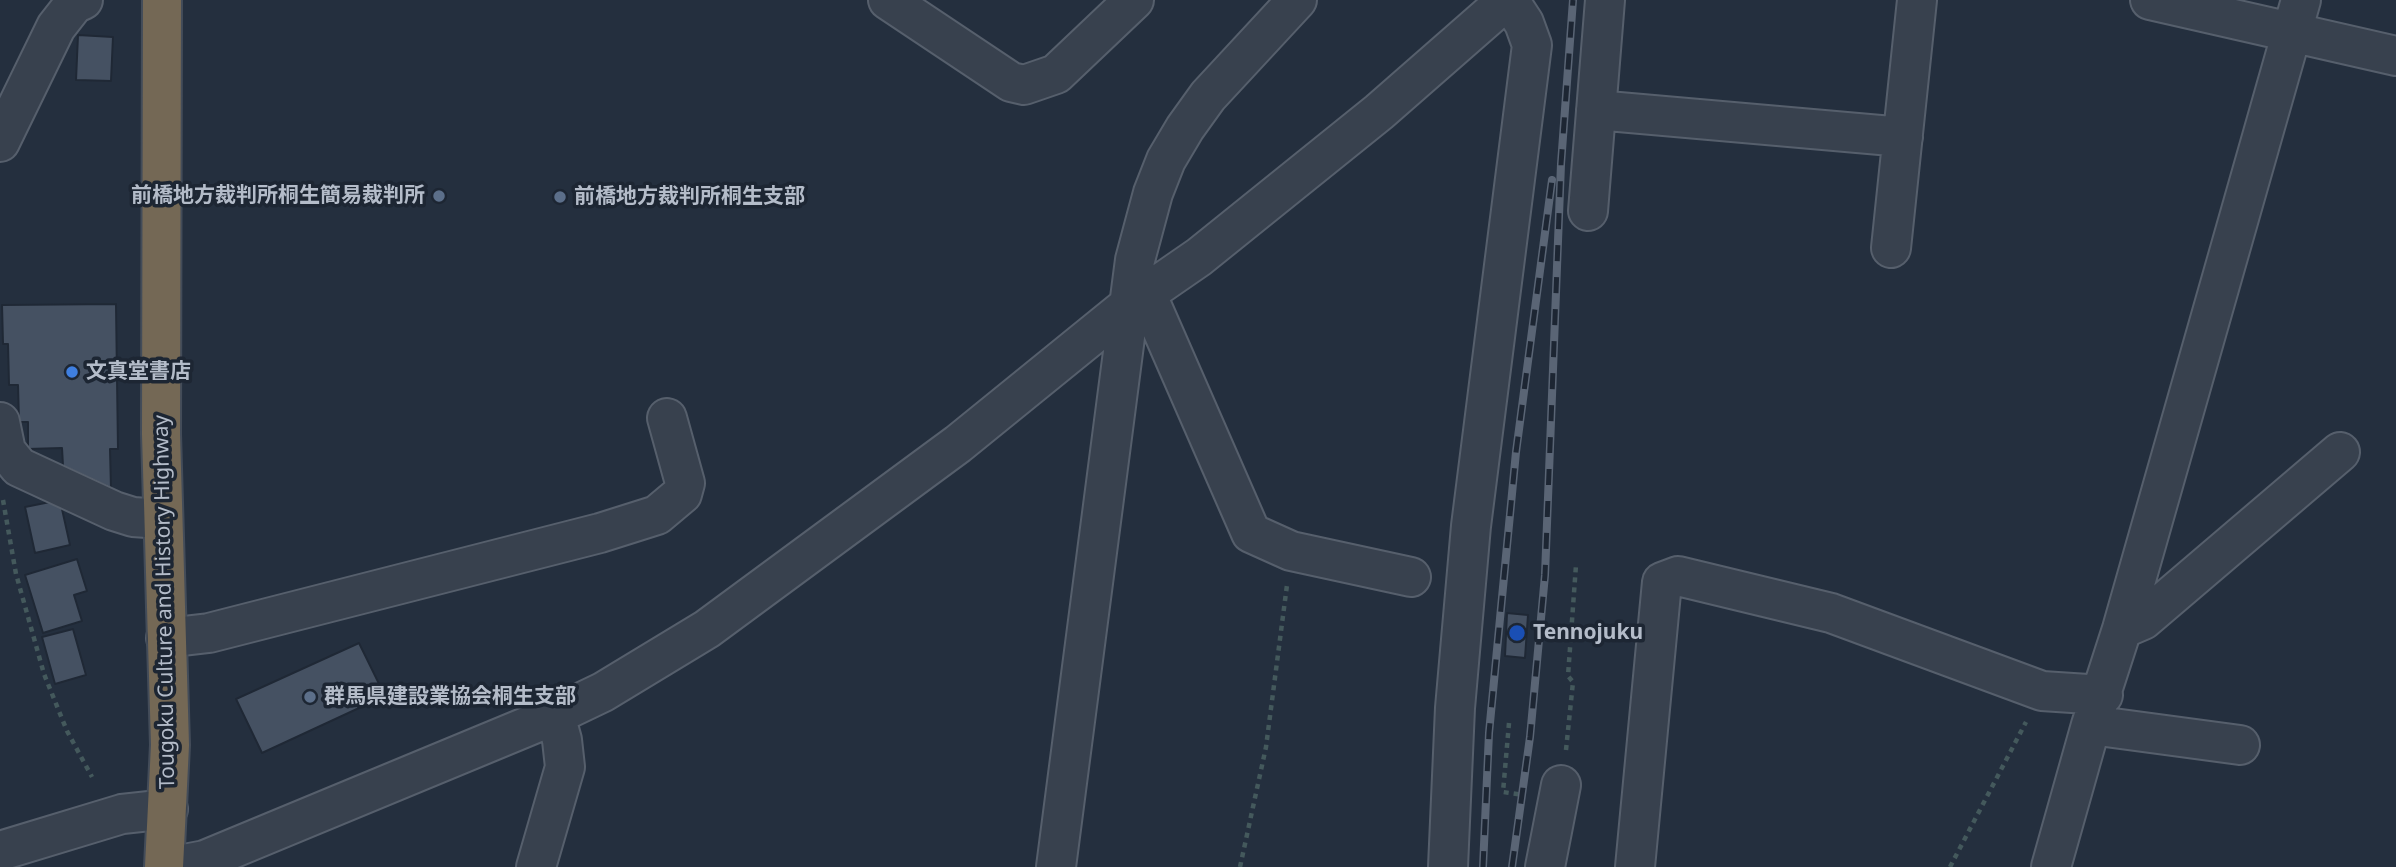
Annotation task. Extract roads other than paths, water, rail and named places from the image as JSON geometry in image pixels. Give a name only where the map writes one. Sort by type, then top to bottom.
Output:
[{"type":"highway","name":"Tougoku Culture and History Highway","points":[[162,0],[162,519],[170,745],[164,865]]},
{"type":"street","points":[[0,142],[57,27],[74,4],[83,0]]},
{"type":"street","points":[[888,0],[1011,82],[1024,85],[1056,74],[1135,0]]},
{"type":"street","points":[[1056,867],[1137,299],[1135,260],[1166,160],[1208,96],[1297,0]]},
{"type":"street","points":[[164,865],[205,860],[555,715],[604,692],[707,629],[958,444],[1137,299],[1199,257],[1379,112],[1508,0],[1524,23],[1532,45],[1471,526],[1455,708],[1448,867]]},
{"type":"street","points":[[1588,211],[1605,0]]},
{"type":"street","points":[[1891,248],[1917,0]]},
{"type":"street","points":[[2150,0],[2296,15],[2396,55]]},
{"type":"street","points":[[2051,867],[2122,629],[2296,15]]},
{"type":"street","points":[[1596,110],[1903,137]]},
{"type":"street","points":[[1137,299],[1251,533],[1291,551],[1411,578]]},
{"type":"street","points":[[166,638],[209,633],[600,533],[657,515],[682,494],[685,483],[667,418]]},
{"type":"street","points":[[3,436],[19,467],[114,511],[133,517],[162,519]]},
{"type":"street","points":[[2122,629],[2143,620],[2340,452]]},
{"type":"street","points":[[1635,867],[1661,582],[1678,576],[1830,613],[2097,710],[2240,745]]},
{"type":"street","points":[[536,867],[565,767],[562,740],[555,715]]},
{"type":"street","points":[[1545,867],[1561,785]]},
{"type":"street","points":[[0,851],[122,814],[168,809]]},
{"type":"railway","points":[[1512,867],[1530,737],[1545,575],[1561,164],[1573,0]]},
{"type":"railway","points":[[1483,867],[1489,733],[1516,452],[1552,180]]},
{"type":"place","name":"前橋地方裁判所桐生簡易裁判所","points":[[439,196]]},
{"type":"place","name":"前橋地方裁判所桐生支部","points":[[560,197]]},
{"type":"place","name":"文真堂書店","points":[[72,372]]},
{"type":"place","name":"Tennojuku","points":[[1517,633]]},
{"type":"place","name":"群馬県建設業協会桐生支部","points":[[310,697]]}]
